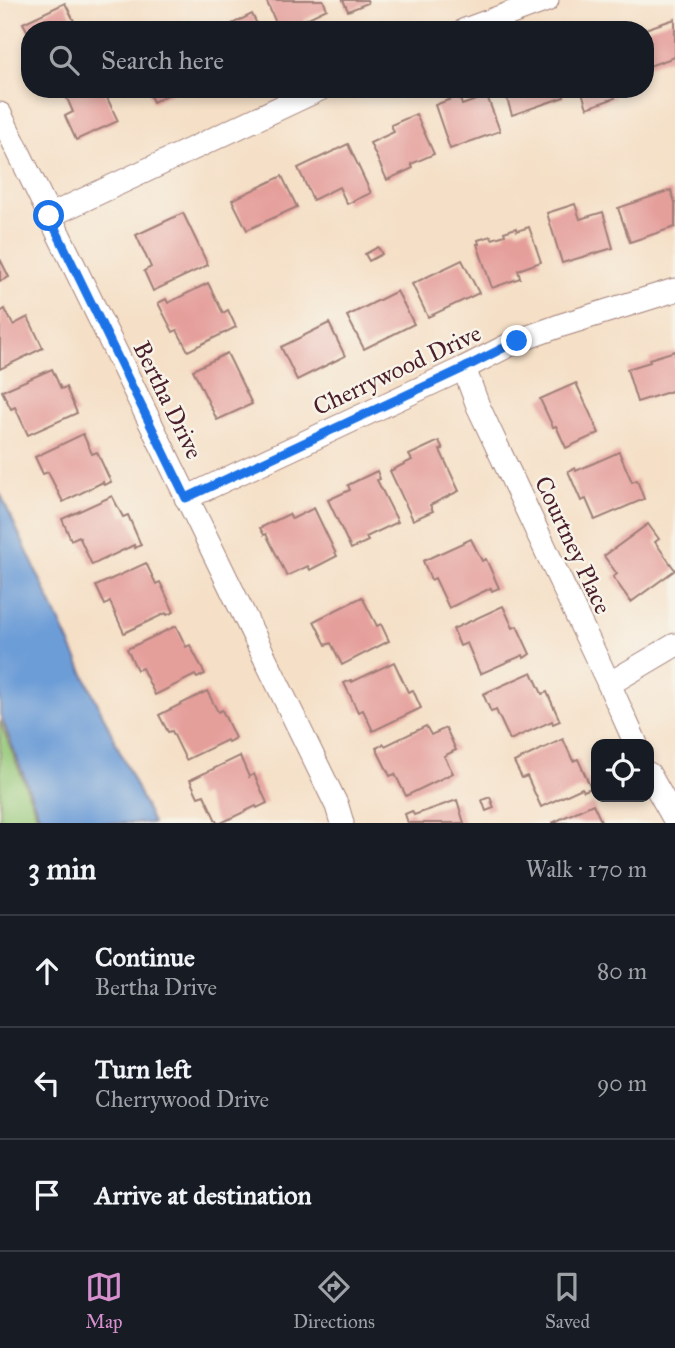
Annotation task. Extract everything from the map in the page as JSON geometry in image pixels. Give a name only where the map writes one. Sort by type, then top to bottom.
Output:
[{"type":"street","points":[[490,21],[547,0]]},
{"type":"street","points":[[49,216],[301,98]]},
{"type":"street","name":"Bertha Drive","points":[[0,114],[337,806],[342,823]]},
{"type":"street","name":"Cherrywood Drive","points":[[186,498],[528,337],[675,290]]},
{"type":"street","name":"Courtney Place","points":[[464,368],[478,406],[634,739]]},
{"type":"street","points":[[609,684],[675,645]]},
{"type":"street","points":[[654,783],[675,820]]},
{"type":"green space","points":[[0,721],[40,823],[0,823]]},
{"type":"water","points":[[0,493],[153,823],[42,823],[0,714]]},
{"type":"building","points":[[266,0],[323,0],[327,9],[304,21],[275,21]]},
{"type":"building","points":[[343,0],[367,0],[368,3],[348,11]]},
{"type":"building","points":[[65,3],[74,21],[27,21]]},
{"type":"building","points":[[252,14],[256,21],[238,21]]},
{"type":"building","points":[[675,19],[675,57],[654,64],[654,26]]},
{"type":"building","points":[[67,98],[107,98],[118,121],[76,140],[65,116],[73,112]]},
{"type":"building","points":[[454,98],[460,98],[462,105],[488,98],[500,131],[450,149],[435,105]]},
{"type":"building","points":[[507,98],[561,98],[512,115]]},
{"type":"building","points":[[584,98],[615,98],[587,108]]},
{"type":"building","points":[[416,114],[434,154],[411,164],[413,168],[387,180],[370,143],[394,132],[391,125]]},
{"type":"building","points":[[348,144],[371,193],[347,204],[339,187],[313,200],[298,168]]},
{"type":"building","points":[[282,176],[297,207],[247,230],[232,200]]},
{"type":"building","points":[[671,190],[675,203],[675,227],[630,242],[618,208]]},
{"type":"building","points":[[575,204],[580,219],[603,212],[613,248],[562,263],[547,213]]},
{"type":"building","points":[[183,213],[208,265],[153,291],[144,271],[151,267],[136,235]]},
{"type":"building","points":[[529,227],[541,262],[518,270],[520,278],[492,288],[478,240],[491,236],[492,239],[516,228],[517,231]]},
{"type":"building","points":[[378,247],[382,254],[369,261],[365,254]]},
{"type":"building","points":[[0,259],[9,277],[0,281]]},
{"type":"building","points":[[462,260],[479,293],[428,317],[412,284]]},
{"type":"building","points":[[208,283],[223,313],[228,310],[236,327],[188,351],[177,330],[173,332],[158,303],[166,299],[168,303]]},
{"type":"building","points":[[397,291],[414,324],[364,349],[347,316]]},
{"type":"building","points":[[5,309],[13,325],[28,317],[43,348],[0,369],[0,312]]},
{"type":"building","points":[[329,323],[345,356],[297,380],[281,347]]},
{"type":"building","points":[[675,351],[675,390],[637,402],[627,369]]},
{"type":"building","points":[[227,353],[252,404],[217,420],[193,370]]},
{"type":"building","points":[[52,369],[61,389],[66,387],[77,413],[28,435],[15,407],[11,409],[2,391]]},
{"type":"building","points":[[576,383],[599,433],[566,448],[540,399]]},
{"type":"building","points":[[83,434],[92,454],[97,452],[111,482],[104,485],[103,482],[63,502],[48,472],[43,474],[35,457]]},
{"type":"building","points":[[439,441],[443,449],[440,450],[459,491],[430,505],[433,511],[413,520],[390,471],[412,460],[409,455]]},
{"type":"building","points":[[619,452],[632,482],[637,480],[644,499],[595,520],[586,499],[581,501],[568,471],[575,468],[576,471]]},
{"type":"building","points":[[377,471],[380,479],[377,480],[398,522],[366,537],[368,541],[351,549],[328,500],[350,490],[348,485]]},
{"type":"building","points":[[112,496],[123,517],[128,515],[141,545],[135,548],[134,545],[92,565],[79,536],[71,540],[62,519]]},
{"type":"building","points":[[314,508],[337,556],[310,570],[308,566],[287,576],[266,534],[264,535],[260,528],[289,514],[292,519]]},
{"type":"building","points":[[648,524],[659,539],[655,542],[675,570],[631,602],[613,577],[617,574],[604,556]]},
{"type":"building","points":[[471,539],[482,561],[486,559],[499,588],[492,591],[491,588],[449,608],[435,578],[431,580],[423,561]]},
{"type":"building","points":[[146,563],[156,584],[160,582],[174,612],[167,615],[166,613],[124,633],[110,602],[105,605],[96,586]]},
{"type":"building","points":[[362,597],[377,626],[381,624],[389,641],[342,665],[331,643],[326,645],[314,621]]},
{"type":"building","points":[[503,606],[513,628],[517,626],[530,654],[480,674],[467,643],[460,646],[453,629]]},
{"type":"building","points":[[176,626],[186,647],[190,645],[205,674],[197,678],[195,675],[155,695],[142,668],[137,670],[127,649]]},
{"type":"building","points":[[394,662],[408,692],[413,690],[421,708],[373,731],[363,710],[358,712],[344,683],[351,680],[352,682]]},
{"type":"building","points":[[532,672],[542,694],[547,692],[560,721],[553,724],[552,721],[510,740],[496,710],[491,712],[483,694]]},
{"type":"building","points":[[207,691],[218,712],[222,710],[235,738],[186,760],[172,731],[168,732],[159,715]]},
{"type":"building","points":[[426,726],[431,735],[446,728],[456,750],[444,756],[453,773],[406,796],[395,774],[390,776],[376,748]]},
{"type":"building","points":[[563,739],[573,761],[578,759],[591,788],[584,791],[582,788],[541,807],[527,776],[522,778],[514,762]]},
{"type":"building","points":[[240,756],[249,777],[254,774],[267,803],[217,823],[204,795],[198,797],[190,780]]},
{"type":"building","points":[[490,797],[494,808],[486,811],[482,800]]},
{"type":"building","points":[[457,800],[464,823],[408,823],[405,814],[412,811],[414,815]]},
{"type":"building","points":[[593,804],[602,823],[552,823]]},
{"type":"route","points":[[49,216],[186,498],[517,341]]}]
